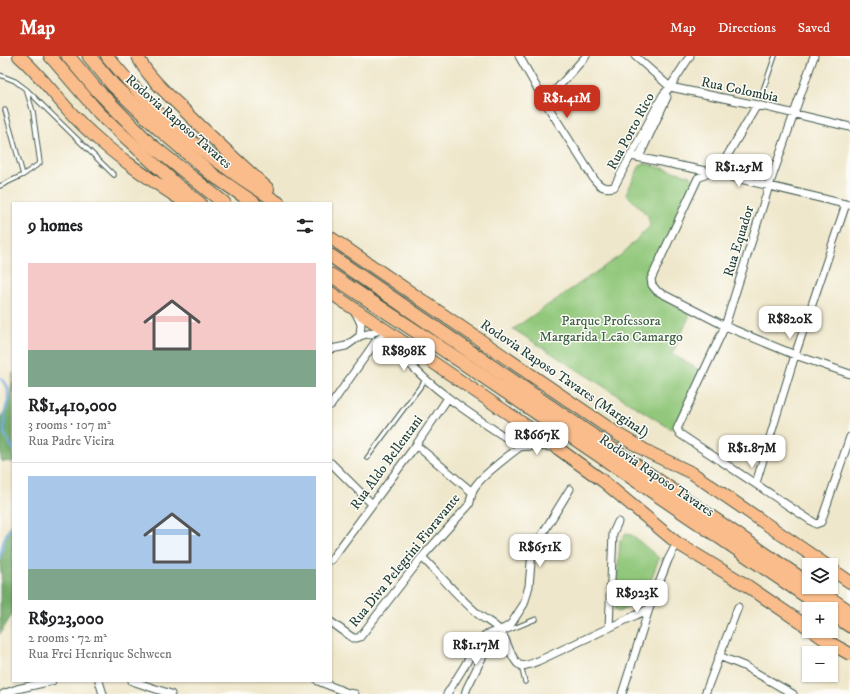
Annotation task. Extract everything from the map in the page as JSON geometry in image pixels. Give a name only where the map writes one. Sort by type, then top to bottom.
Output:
[{"type":"highway","points":[[19,56],[34,70],[90,132],[148,178],[184,202]]},
{"type":"highway","points":[[50,56],[99,113],[176,184],[199,202]]},
{"type":"highway","points":[[68,56],[95,88],[149,143],[223,202]]},
{"type":"highway","name":"Rodovia Raposo Tavares","points":[[89,56],[114,85],[158,128],[213,175],[253,202]]},
{"type":"highway","points":[[107,56],[160,114],[203,151],[247,183],[277,202]]},
{"type":"highway","points":[[138,56],[140,64],[165,92],[225,151],[282,202]]},
{"type":"highway","name":"Rodovia Raposo Tavares (Marginal)","points":[[332,239],[619,435],[650,453],[692,473],[816,558]]},
{"type":"highway","name":"Rodovia Raposo Tavares","points":[[332,257],[802,579]]},
{"type":"highway","name":"Rodovia Raposo Tavares","points":[[332,276],[462,362],[815,602]]},
{"type":"highway","points":[[332,294],[531,429],[604,481],[677,543],[746,585],[802,623]]},
{"type":"highway","points":[[838,574],[850,582]]},
{"type":"highway","points":[[823,594],[850,612]]},
{"type":"highway","points":[[838,618],[850,626]]},
{"type":"highway","points":[[824,638],[850,654]]},
{"type":"street","points":[[519,56],[545,102],[586,56]]},
{"type":"street","points":[[635,56],[670,88]]},
{"type":"street","name":"Rua Porto Rico","points":[[545,102],[599,186],[607,189],[614,187],[635,157],[664,95],[690,56]]},
{"type":"street","name":"Rua Equador","points":[[756,483],[680,434],[677,429],[725,326],[769,186],[814,56]]},
{"type":"street","name":"Rua Colombia","points":[[670,88],[757,105],[850,127]]},
{"type":"street","points":[[757,105],[720,168],[698,178],[651,279],[652,285],[657,291],[725,326],[795,355],[850,374]]},
{"type":"street","points":[[635,157],[711,172],[848,205],[795,355],[756,483],[816,524],[819,524],[821,522],[850,436]]},
{"type":"street","points":[[348,304],[359,318],[361,324],[360,336]]},
{"type":"street","points":[[332,349],[346,346],[360,336],[367,334],[388,333]]},
{"type":"street","points":[[332,404],[376,341],[388,333]]},
{"type":"street","points":[[388,333],[393,346],[426,379],[448,398],[520,447],[555,447]]},
{"type":"street","points":[[367,334],[374,337],[376,341]]},
{"type":"street","name":"Rua Aldo Bellentani","points":[[332,559],[448,398]]},
{"type":"street","points":[[416,444],[472,492]]},
{"type":"street","name":"Rua Diva Pelegrini Fioravante","points":[[332,623],[356,638],[360,637],[422,557],[469,505],[472,498],[472,492],[476,486],[491,470],[520,447]]},
{"type":"street","points":[[332,464],[372,504]]},
{"type":"street","points":[[446,694],[477,644],[485,635],[500,632],[511,624],[524,604],[529,586],[532,551],[570,489]]},
{"type":"street","points":[[609,628],[613,533],[618,522]]},
{"type":"street","points":[[622,694],[649,609],[668,560],[677,543]]},
{"type":"street","points":[[422,557],[478,614],[500,632],[518,664],[524,666],[538,661],[649,609]]},
{"type":"street","points":[[706,694],[738,607]]},
{"type":"street","points":[[465,694],[484,654]]},
{"type":"street","points":[[719,656],[744,666],[793,694]]},
{"type":"street","points":[[3,694],[48,682]]},
{"type":"street","points":[[99,682],[103,694]]},
{"type":"street","points":[[135,682],[171,694]]},
{"type":"street","points":[[321,682],[351,694]]},
{"type":"lane","points":[[761,96],[775,56]]},
{"type":"lane","points":[[0,75],[15,81],[27,90],[114,175]]},
{"type":"lane","points":[[0,186],[23,175],[40,163],[33,112],[27,90]]},
{"type":"lane","points":[[5,110],[23,175]]},
{"type":"lane","points":[[367,458],[426,379]]},
{"type":"lane","points":[[500,632],[536,619]]},
{"type":"lane","points":[[521,665],[525,682]]},
{"type":"green space","name":"Parque Professora Margarida Leão Camargo","points":[[643,163],[688,175],[692,178],[693,182],[648,283],[648,288],[651,292],[689,313],[689,317],[672,354],[701,371],[676,425],[671,429],[513,329],[621,255],[650,226],[648,216],[626,194],[639,167]]},
{"type":"green space","points":[[12,382],[12,462],[1,461],[0,417],[4,413],[11,391]]},
{"type":"green space","points":[[12,523],[12,615],[0,634],[0,558],[2,547]]},
{"type":"green space","points":[[626,534],[632,535],[659,558],[643,601],[618,612],[615,610],[620,540]]},
{"type":"waterway","points":[[0,378],[8,387],[4,433],[12,447]]},
{"type":"waterway","points":[[0,557],[4,539],[12,525]]}]
